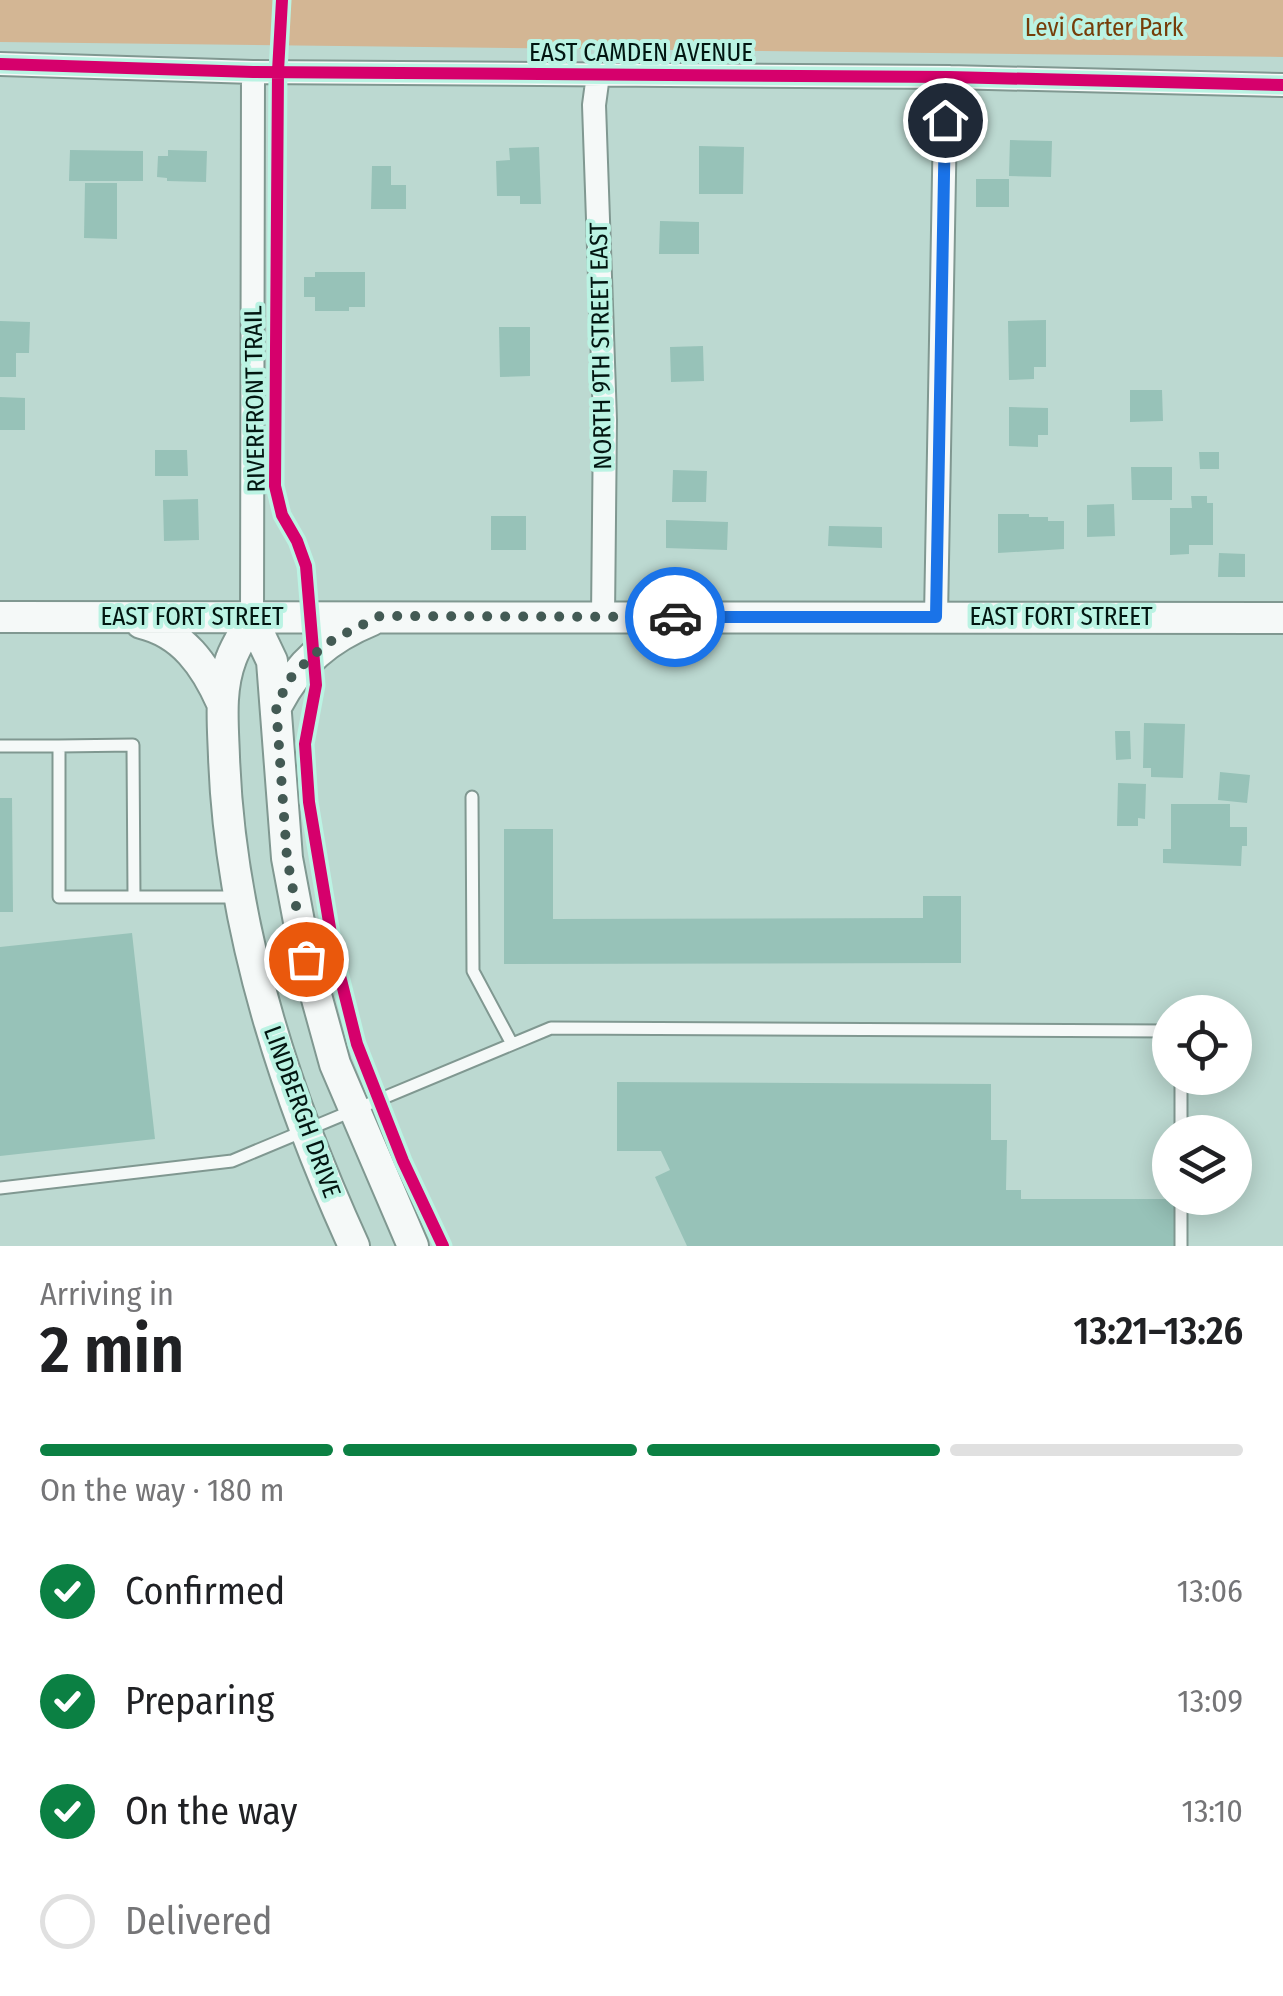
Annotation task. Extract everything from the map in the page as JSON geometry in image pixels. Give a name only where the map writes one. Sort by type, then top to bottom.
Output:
[{"type":"street","name":"EAST CAMDEN AVENUE","points":[[0,64],[253,72],[948,77],[1283,85]]},
{"type":"street","points":[[252,619],[253,72]]},
{"type":"street","name":"NORTH 9TH STREET EAST","points":[[598,76],[594,105],[604,420],[603,617]]},
{"type":"street","points":[[936,617],[948,77]]},
{"type":"street","points":[[276,705],[292,676],[312,656],[334,639],[380,616]]},
{"type":"street","name":"EAST FORT STREET","points":[[0,617],[1283,618]]},
{"type":"street","points":[[118,617],[175,636],[208,673],[222,702]]},
{"type":"street","name":"LINDBERGH DRIVE","points":[[252,619],[230,661],[222,702],[229,830],[262,998],[307,1130],[354,1246]]},
{"type":"street","name":"LINDBERGH DRIVE","points":[[252,619],[272,660],[280,799],[294,909],[322,1020],[353,1112],[413,1246]]},
{"type":"lane","points":[[0,746],[133,746],[134,897]]},
{"type":"lane","points":[[59,746],[59,897],[240,897]]},
{"type":"lane","points":[[472,797],[472,972],[512,1044]]},
{"type":"lane","points":[[0,1188],[232,1162],[551,1028],[1152,1031]]},
{"type":"lane","points":[[1181,1215],[1182,1246]]},
{"type":"green space","name":"Levi Carter Park","points":[[0,0],[1283,0],[1283,57],[0,42]]},
{"type":"building","points":[[1010,140],[1052,141],[1051,177],[1009,176]]},
{"type":"building","points":[[699,146],[744,147],[743,194],[699,194]]},
{"type":"building","points":[[539,147],[541,204],[520,204],[520,196],[497,196],[496,161],[510,160],[509,148]]},
{"type":"building","points":[[70,150],[143,151],[143,181],[69,181]]},
{"type":"building","points":[[168,150],[207,151],[206,182],[157,177],[158,156],[168,156]]},
{"type":"building","points":[[372,166],[391,166],[391,185],[406,185],[406,209],[371,209]]},
{"type":"building","points":[[976,179],[1009,179],[1009,207],[976,207]]},
{"type":"building","points":[[85,183],[117,183],[117,239],[84,238]]},
{"type":"building","points":[[660,221],[699,222],[699,254],[659,254]]},
{"type":"building","points":[[315,272],[365,272],[365,307],[315,311],[315,297],[304,297],[304,277],[315,277]]},
{"type":"building","points":[[1046,320],[1046,367],[1034,367],[1034,379],[1009,380],[1008,321]]},
{"type":"building","points":[[0,321],[30,322],[29,353],[16,353],[16,377],[0,377]]},
{"type":"building","points":[[499,327],[530,327],[530,376],[500,377]]},
{"type":"building","points":[[703,346],[704,381],[671,382],[670,347]]},
{"type":"building","points":[[1130,390],[1162,390],[1163,421],[1130,422]]},
{"type":"building","points":[[0,397],[25,398],[25,430],[0,430]]},
{"type":"building","points":[[1009,407],[1048,408],[1048,435],[1038,435],[1038,447],[1009,446]]},
{"type":"building","points":[[155,450],[187,450],[188,476],[155,476]]},
{"type":"building","points":[[1199,452],[1219,452],[1219,469],[1200,469]]},
{"type":"building","points":[[1131,467],[1172,467],[1172,500],[1132,500]]},
{"type":"building","points":[[673,470],[707,471],[706,502],[672,502]]},
{"type":"building","points":[[1191,496],[1207,496],[1207,503],[1213,503],[1213,545],[1189,545],[1189,554],[1170,555],[1170,508],[1192,508]]},
{"type":"building","points":[[198,499],[199,540],[164,541],[163,500]]},
{"type":"building","points":[[1114,504],[1115,536],[1087,537],[1087,505]]},
{"type":"building","points":[[998,514],[1029,514],[1048,517],[1048,521],[1064,521],[1064,549],[998,553]]},
{"type":"building","points":[[491,516],[526,516],[526,550],[491,550]]},
{"type":"building","points":[[666,520],[728,522],[727,550],[666,548]]},
{"type":"building","points":[[829,526],[882,527],[882,548],[828,546]]},
{"type":"building","points":[[1219,553],[1245,554],[1245,577],[1218,577]]},
{"type":"building","points":[[1144,723],[1185,724],[1183,778],[1151,777],[1151,768],[1143,768]]},
{"type":"building","points":[[1115,731],[1130,731],[1131,759],[1116,760]]},
{"type":"building","points":[[1220,772],[1250,775],[1247,803],[1218,800]]},
{"type":"building","points":[[1118,783],[1146,784],[1145,819],[1138,818],[1138,826],[1117,826]]},
{"type":"building","points":[[0,798],[12,798],[13,912],[0,912]]},
{"type":"building","points":[[1171,804],[1230,804],[1230,827],[1247,827],[1241,866],[1163,863],[1163,849],[1171,849]]},
{"type":"building","points":[[504,829],[553,829],[553,919],[923,918],[923,896],[961,896],[961,963],[504,964]]},
{"type":"building","points":[[132,933],[155,1139],[0,1156],[0,947]]},
{"type":"building","points":[[617,1082],[991,1084],[991,1140],[1007,1140],[1006,1190],[1021,1190],[1021,1199],[1152,1199],[1152,1215],[1175,1215],[1175,1246],[687,1246],[655,1177],[670,1170],[661,1151],[617,1151]]},
{"type":"cycle path","name":"RIVERFRONT TRAIL","points":[[282,0],[275,486],[282,515],[306,566],[316,685],[305,744],[309,802],[334,952],[357,1044],[403,1161],[443,1246]]},
{"type":"cycle path","points":[[0,64],[253,72],[949,77],[1283,85]]},
{"type":"way so far","points":[[306,959],[294,909],[280,799],[276,705],[292,676],[312,656],[334,639],[380,616],[675,617]]},
{"type":"route","points":[[675,617],[936,617],[945,120]]}]
